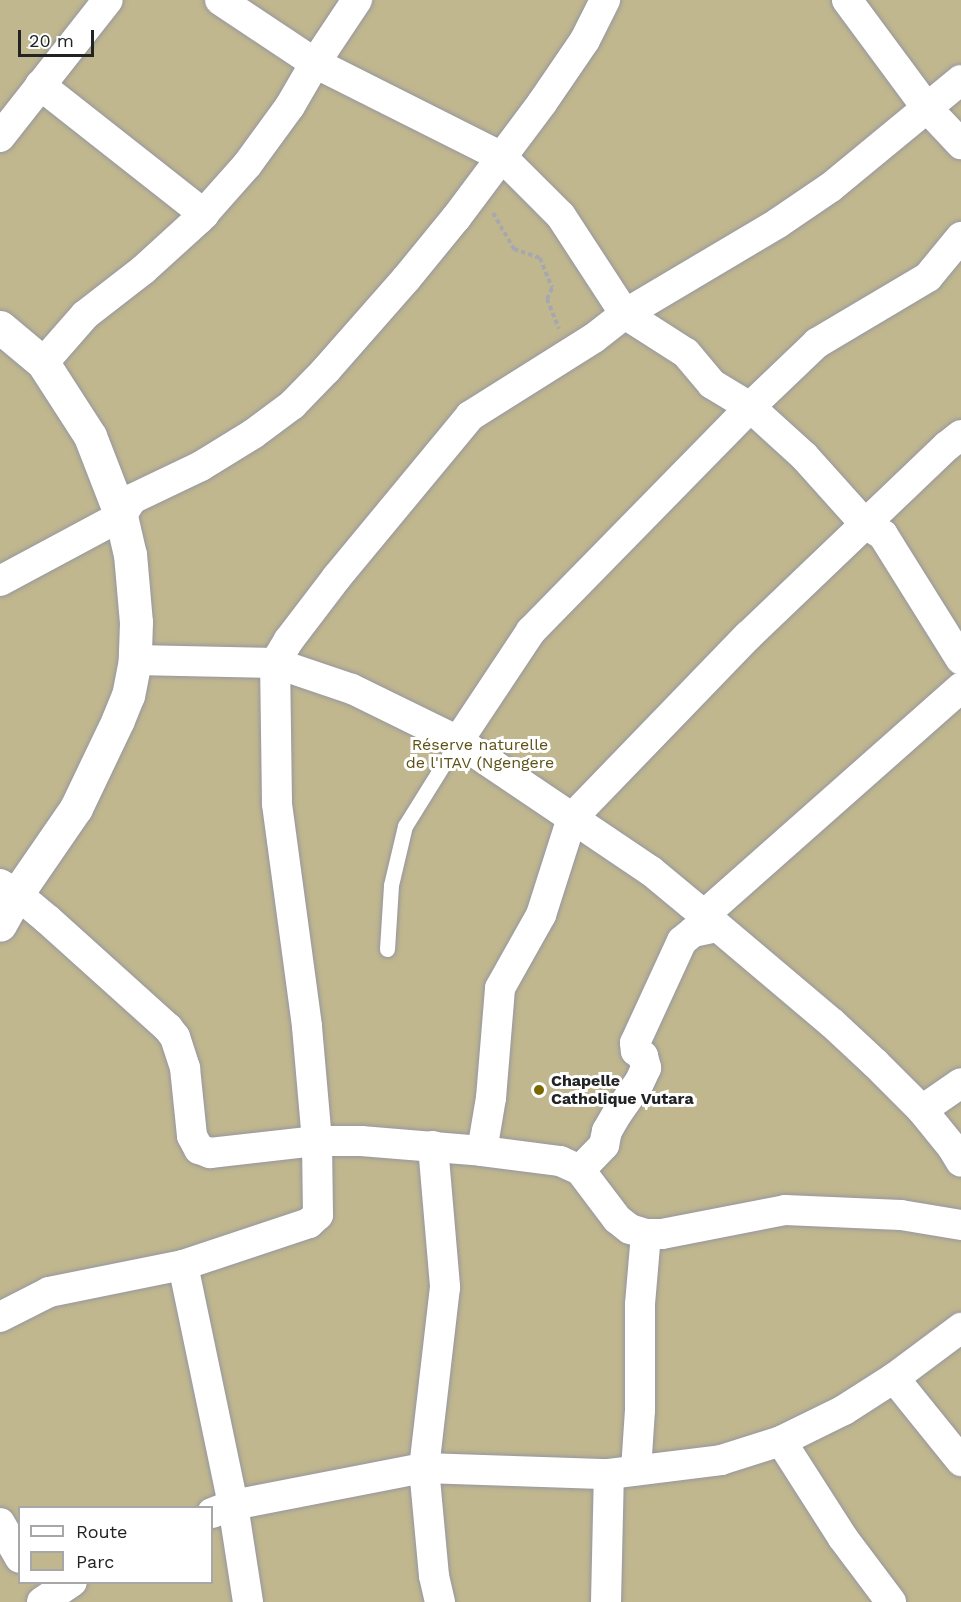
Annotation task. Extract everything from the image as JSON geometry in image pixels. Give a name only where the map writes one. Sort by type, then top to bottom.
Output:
[{"type":"street","points":[[0,137],[108,0]]},
{"type":"street","points":[[220,0],[315,63],[502,156],[561,216],[625,314],[686,353],[712,384],[750,407],[804,456],[866,524],[883,535],[959,654]]},
{"type":"street","points":[[44,363],[85,315],[143,270],[204,214],[247,165],[278,123],[357,0]]},
{"type":"street","points":[[0,581],[120,516],[132,499],[201,466],[253,434],[291,405],[326,370],[406,279],[480,186],[579,49],[605,0]]},
{"type":"street","points":[[847,0],[927,108],[961,144]]},
{"type":"street","points":[[0,1317],[49,1292],[183,1265],[309,1223],[318,1215],[317,1141],[307,1026],[277,803],[275,663],[289,640],[337,577],[470,416],[594,338],[625,314],[778,223],[831,187],[961,80]]},
{"type":"street","points":[[40,85],[204,214]]},
{"type":"street","points":[[458,741],[531,631],[750,407],[818,343],[928,278],[961,237]]},
{"type":"street","points":[[0,327],[44,363],[90,436],[120,516],[130,554],[136,622],[135,660],[128,696],[118,720],[76,808],[8,889],[0,925]]},
{"type":"street","points":[[482,1151],[491,1098],[500,988],[542,915],[572,818],[748,636],[961,435]]},
{"type":"street","points":[[135,660],[275,663],[352,689],[458,741],[651,871],[832,1023],[922,1110],[952,1147],[961,1162]]},
{"type":"street","points":[[580,1170],[604,1144],[607,1131],[639,1083],[646,1068],[643,1056],[636,1050],[635,1043],[682,941],[710,921],[961,688]]},
{"type":"street","points":[[8,889],[168,1028],[175,1037],[185,1068],[192,1136],[199,1149],[210,1154],[317,1141],[433,1146],[560,1161],[580,1170],[616,1219],[630,1229],[646,1234],[662,1234],[785,1210],[892,1214],[961,1226]]},
{"type":"street","points":[[922,1110],[961,1083]]},
{"type":"street","points":[[433,1146],[445,1287],[424,1468],[434,1576],[440,1602]]},
{"type":"street","points":[[606,1602],[622,1472],[640,1410],[640,1304],[646,1234]]},
{"type":"street","points":[[183,1265],[222,1509],[248,1602]]},
{"type":"street","points":[[222,1509],[424,1468],[622,1472],[721,1461],[781,1441],[844,1410],[894,1378],[961,1328]]},
{"type":"street","points":[[894,1378],[961,1461]]},
{"type":"street","points":[[781,1441],[843,1538],[891,1602]]},
{"type":"street","points":[[0,1523],[18,1554]]},
{"type":"street","points":[[33,1584],[42,1602],[69,1584]]},
{"type":"lane","points":[[387,949],[391,885],[405,826],[458,741]]},
{"type":"path","points":[[480,186],[495,219],[514,249],[540,258],[552,288],[546,299],[571,351]]},
{"type":"green space","name":"Réserve naturelle de l'ITAV (Ngengere","points":[[0,0],[961,0],[961,1602],[0,1602]]},
{"type":"place","name":"Chapelle Catholique Vutara","points":[[539,1090]]}]
